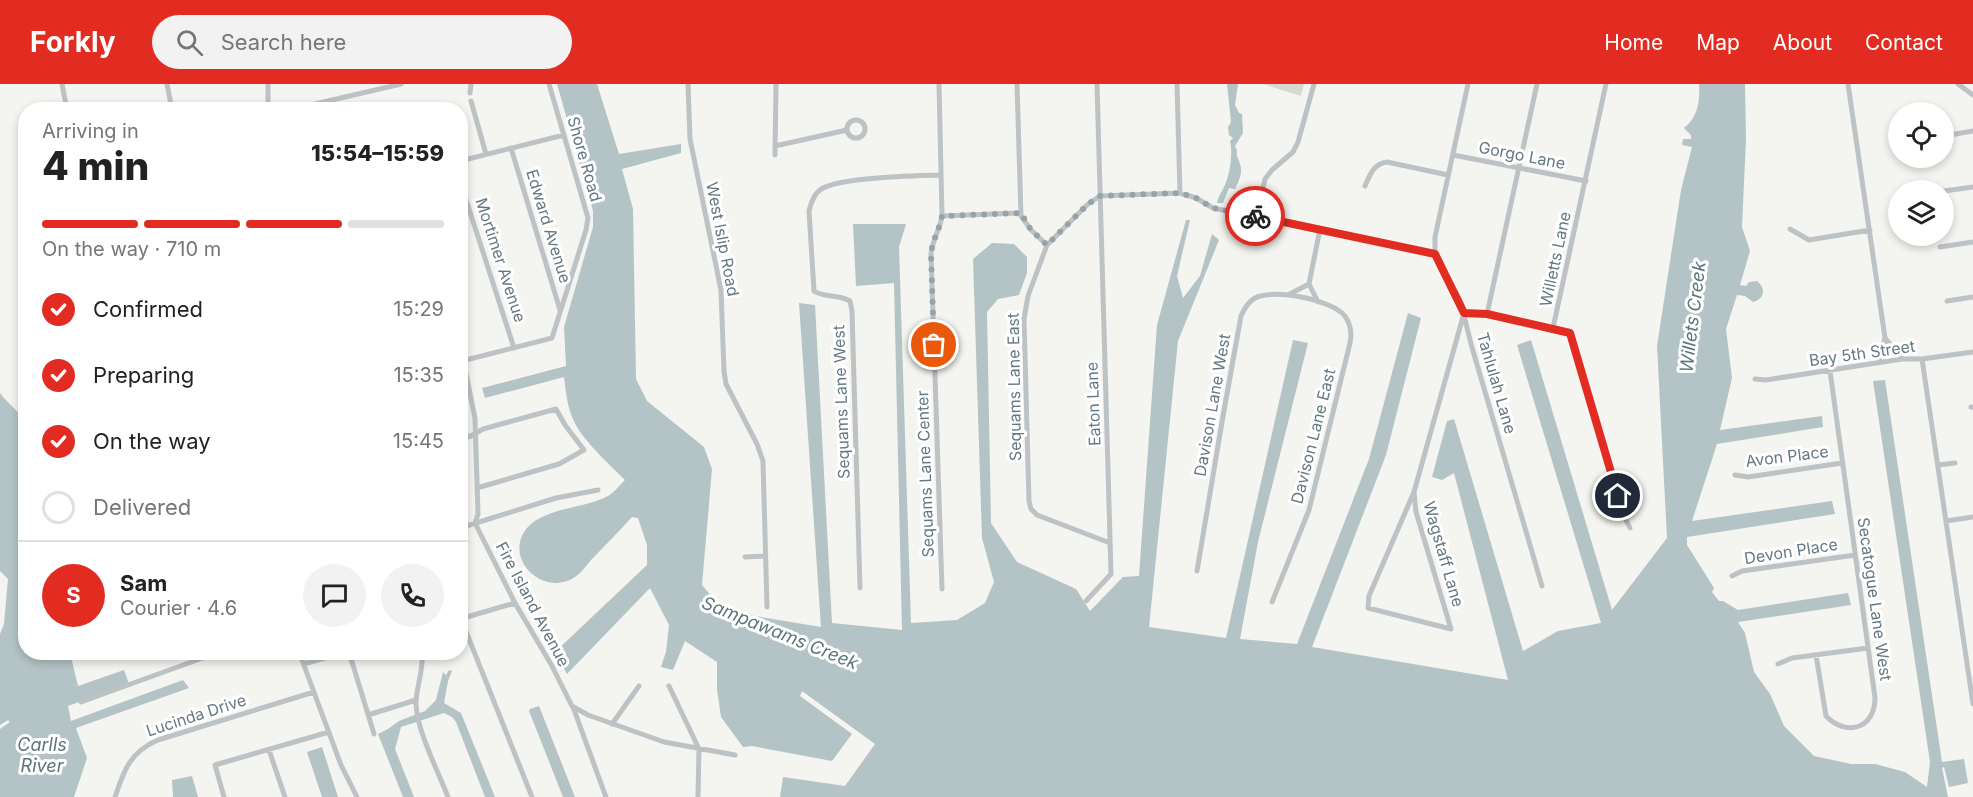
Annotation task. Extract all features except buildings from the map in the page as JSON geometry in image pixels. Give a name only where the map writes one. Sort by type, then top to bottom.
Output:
[{"type":"street","points":[[62,84],[65,102]]},
{"type":"street","points":[[167,84],[170,102]]},
{"type":"street","points":[[268,84],[268,102]]},
{"type":"street","points":[[323,102],[400,84]]},
{"type":"street","points":[[470,93],[471,84]]},
{"type":"street","name":"Shore Road","points":[[514,348],[552,338],[588,218],[549,84]]},
{"type":"street","name":"West Islip Road","points":[[688,84],[690,139],[721,290],[726,384],[757,444],[763,461],[767,608]]},
{"type":"street","points":[[775,155],[776,84]]},
{"type":"street","name":"Sequams Lane Center","points":[[939,84],[942,216],[940,230],[931,254],[942,589]]},
{"type":"street","points":[[1017,84],[1021,213],[1031,230],[1047,245],[1088,204],[1100,196],[1180,193],[1196,198],[1213,208],[1435,254],[1435,237],[1468,84]]},
{"type":"street","name":"Eaton Lane","points":[[1086,601],[1112,574],[1097,84]]},
{"type":"street","points":[[1177,84],[1180,193]]},
{"type":"street","points":[[1257,216],[1264,179],[1293,152],[1298,142],[1314,84]]},
{"type":"street","points":[[1487,314],[1537,84]]},
{"type":"street","name":"Willetts Lane","points":[[1606,84],[1553,328],[1570,333],[1624,516],[1630,528]]},
{"type":"street","points":[[1848,84],[1885,338],[1878,363]]},
{"type":"street","points":[[1958,84],[1973,95]]},
{"type":"street","points":[[471,101],[486,154]]},
{"type":"street","points":[[775,146],[847,130]]},
{"type":"street","points":[[1954,134],[1973,131]]},
{"type":"street","points":[[468,158],[564,135]]},
{"type":"street","name":"Edward Avenue","points":[[511,148],[561,311]]},
{"type":"street","name":"Gorgo Lane","points":[[1453,155],[1586,181]]},
{"type":"street","points":[[1365,186],[1372,169],[1379,163],[1387,162],[1448,174]]},
{"type":"street","name":"Sequams Lane West","points":[[860,588],[852,311],[850,301],[842,296],[818,294],[814,291],[809,211],[812,200],[819,190],[831,186],[888,177],[940,175]]},
{"type":"street","points":[[1954,190],[1973,187]]},
{"type":"street","name":"Mortimer Avenue","points":[[468,206],[514,348]]},
{"type":"street","points":[[942,216],[1021,213]]},
{"type":"street","points":[[1318,302],[1309,284],[1320,229]]},
{"type":"street","points":[[1790,229],[1809,240],[1870,230]]},
{"type":"street","points":[[1940,247],[1973,242]]},
{"type":"street","name":"Sequams Lane East","points":[[1047,245],[1028,296],[1024,319],[1029,501],[1031,509],[1037,515],[1110,543]]},
{"type":"street","name":"Tahlulah Lane","points":[[1435,254],[1464,313],[1542,586]]},
{"type":"street","points":[[1288,295],[1309,284]]},
{"type":"street","name":"Davison Lane West","points":[[1197,571],[1241,316],[1245,307],[1254,298],[1266,294],[1288,295],[1305,299]]},
{"type":"street","points":[[1947,301],[1973,297]]},
{"type":"street","name":"Davison Lane East","points":[[1272,602],[1309,510],[1352,333],[1344,315],[1335,308],[1305,299]]},
{"type":"street","points":[[1464,313],[1487,314],[1553,328]]},
{"type":"street","name":"Wagstaff Lane","points":[[1414,492],[1416,512],[1451,629],[1368,608],[1370,596],[1414,492],[1464,313]]},
{"type":"street","points":[[1885,338],[1902,359]]},
{"type":"street","points":[[468,360],[514,348]]},
{"type":"street","name":"Bay 5th Street","points":[[1755,379],[1766,380],[1902,359],[1922,359],[1973,352]]},
{"type":"street","points":[[1922,359],[1973,704]]},
{"type":"street","name":"Secatogue Lane West","points":[[1816,655],[1826,716],[1841,726],[1852,728],[1863,725],[1871,717],[1875,708],[1830,371]]},
{"type":"street","points":[[468,392],[476,433],[478,514],[475,524]]},
{"type":"street","points":[[468,437],[483,429],[556,410],[584,450],[559,464],[477,488]]},
{"type":"street","name":"Avon Place","points":[[1735,475],[1748,477],[1842,463]]},
{"type":"street","points":[[1938,465],[1955,463]]},
{"type":"street","points":[[468,526],[555,498],[598,490]]},
{"type":"street","points":[[1946,521],[1973,517]]},
{"type":"street","name":"Fire Island Avenue","points":[[475,524],[515,603],[552,666],[572,706],[606,797]]},
{"type":"street","name":"Devon Place","points":[[1732,576],[1742,571],[1855,555]]},
{"type":"street","points":[[745,557],[765,556]]},
{"type":"street","points":[[468,617],[515,603]]},
{"type":"street","points":[[468,637],[532,797]]},
{"type":"street","points":[[1778,664],[1792,658],[1868,648]]},
{"type":"street","points":[[81,702],[197,660]]},
{"type":"street","points":[[302,660],[341,765],[357,797]]},
{"type":"street","points":[[304,664],[318,660]]},
{"type":"street","points":[[350,660],[374,734]]},
{"type":"street","points":[[422,660],[422,673],[416,700],[417,712],[448,797]]},
{"type":"street","points":[[612,724],[639,686]]},
{"type":"street","points":[[669,686],[699,749],[698,797]]},
{"type":"street","name":"Lucinda Drive","points":[[115,797],[128,765],[144,746],[314,692]]},
{"type":"street","points":[[368,715],[416,700]]},
{"type":"street","points":[[572,706],[588,715],[664,742],[735,755]]},
{"type":"street","points":[[224,797],[215,765],[329,732]]},
{"type":"street","points":[[269,750],[285,797]]},
{"type":"shaded area","points":[[1263,84],[1304,84],[1301,96]]},
{"type":"water","points":[[557,84],[597,84],[619,154],[681,144],[681,153],[622,169],[633,209],[636,379],[647,401],[704,447],[712,469],[702,585],[724,611],[821,627],[799,303],[815,305],[832,623],[902,630],[894,283],[856,286],[853,224],[906,224],[899,247],[911,623],[957,620],[985,603],[994,582],[982,538],[973,259],[992,243],[1014,244],[1027,257],[1027,273],[1019,295],[998,299],[987,312],[991,523],[1017,562],[1076,589],[1090,611],[1123,577],[1139,576],[1157,325],[1186,220],[1190,220],[1177,276],[1183,298],[1200,276],[1212,234],[1219,240],[1178,341],[1149,627],[1226,638],[1293,340],[1308,343],[1258,542],[1240,639],[1297,644],[1369,459],[1408,313],[1421,318],[1386,455],[1312,647],[1508,680],[1454,473],[1442,480],[1432,477],[1447,421],[1454,419],[1523,651],[1558,631],[1601,623],[1517,345],[1531,340],[1612,610],[1667,538],[1657,346],[1681,190],[1692,147],[1682,145],[1683,139],[1691,139],[1691,135],[1684,128],[1689,124],[1697,109],[1699,84],[1745,84],[1746,139],[1742,227],[1750,251],[1740,285],[1746,286],[1749,282],[1757,281],[1763,293],[1757,301],[1753,302],[1745,296],[1737,295],[1726,329],[1732,378],[1720,430],[1822,416],[1823,427],[1717,444],[1692,521],[1832,501],[1835,514],[1687,537],[1687,545],[1714,588],[1712,592],[1719,601],[1738,610],[1848,593],[1851,605],[1738,622],[1745,633],[1754,672],[1770,694],[1784,726],[1814,756],[1851,764],[1875,764],[1905,772],[1927,787],[1930,762],[1873,381],[1885,380],[1942,762],[1964,759],[1968,783],[1949,787],[1944,767],[1942,768],[1948,797],[780,797],[783,777],[845,786],[875,744],[802,691],[800,696],[852,734],[832,761],[752,746],[743,747],[721,717],[717,689],[717,662],[685,641],[673,670],[661,667],[666,652],[669,625],[650,588],[567,674],[555,652],[647,565],[647,545],[638,518],[632,517],[579,574],[563,582],[551,583],[540,579],[523,563],[520,552],[521,540],[527,528],[534,522],[553,513],[604,498],[613,493],[625,480],[596,451],[577,427],[569,409],[564,377],[485,398],[482,388],[566,366],[564,327],[593,227],[593,211]]},
{"type":"water","points":[[1227,84],[1238,84],[1235,105],[1242,114],[1243,133],[1235,146],[1241,173],[1235,189],[1229,188],[1223,203],[1217,203],[1228,175],[1231,157],[1230,141],[1233,138],[1229,135],[1228,127],[1231,122]]},
{"type":"water","name":"Carlls River","points":[[0,393],[18,413],[18,660],[72,660],[78,686],[124,670],[129,684],[68,706],[71,721],[183,680],[189,688],[76,728],[87,758],[74,797],[0,797],[0,729],[10,722],[8,720],[0,725],[0,634],[4,624],[8,579],[0,571]]},
{"type":"water","points":[[449,670],[452,671],[444,703],[461,713],[495,797],[485,797],[456,722],[444,713],[401,727],[395,749],[414,797],[403,797],[378,734],[399,721],[425,711],[436,700],[443,672],[446,675]]},
{"type":"water","points":[[539,706],[575,797],[563,797],[529,711]]},
{"type":"water","points":[[322,747],[338,797],[322,797],[307,752]]},
{"type":"water","points":[[192,776],[198,797],[173,797],[172,780]]},
{"type":"way so far","points":[[934,345],[931,254],[940,230],[942,216],[1021,213],[1025,223],[1047,245],[1088,204],[1100,196],[1188,194],[1213,208],[1255,216]]},
{"type":"route","points":[[1255,216],[1435,254],[1464,313],[1487,314],[1570,333],[1618,496]]},
{"type":"water label","name":"Willets Creek","points":[[1693,317]]},
{"type":"water label","name":"Sampawams Creek","points":[[780,633]]}]
